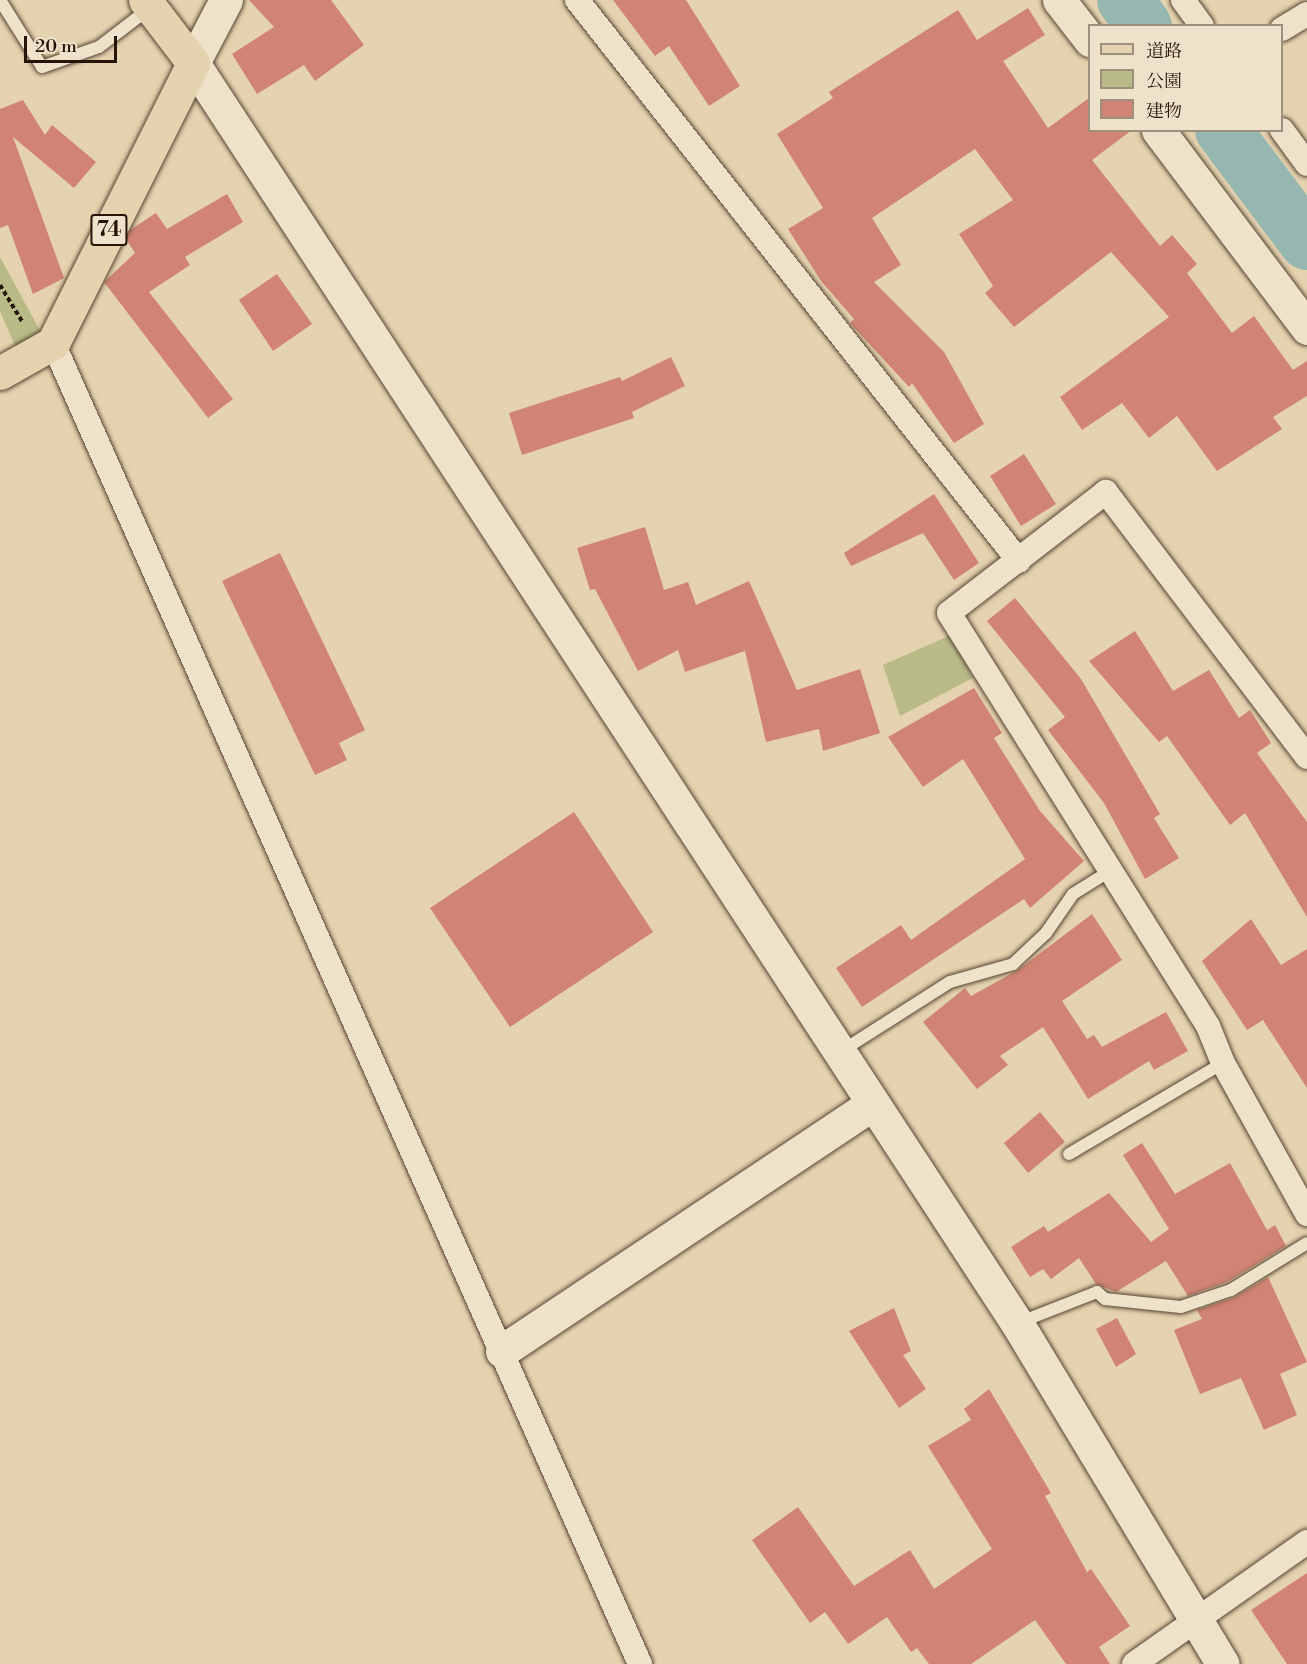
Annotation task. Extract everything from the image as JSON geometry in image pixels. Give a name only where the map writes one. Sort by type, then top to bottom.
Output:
[{"type":"main road","points":[[148,4],[194,63]]},
{"type":"main road","name":"74","points":[[46,347],[194,63]]},
{"type":"main road","points":[[0,373],[46,347]]},
{"type":"street","points":[[226,0],[194,63],[1017,1323],[1223,1664]]},
{"type":"street","points":[[577,0],[1019,561]]},
{"type":"street","points":[[1059,0],[1088,39]]},
{"type":"street","points":[[1183,0],[1201,24]]},
{"type":"street","points":[[1283,28],[1307,14]]},
{"type":"street","points":[[1160,132],[1307,328]]},
{"type":"street","points":[[1283,132],[1307,164]]},
{"type":"street","points":[[46,347],[502,1351],[640,1664]]},
{"type":"street","points":[[1307,757],[1106,492],[949,613],[1208,1026],[1223,1063],[1307,1214]]},
{"type":"street","points":[[502,1351],[873,1104]]},
{"type":"street","points":[[1134,1664],[1307,1542]]},
{"type":"lane","points":[[0,0],[42,67],[99,47],[148,4]]},
{"type":"lane","points":[[839,1052],[950,982],[1013,964],[1046,933],[1073,894],[1110,871]]},
{"type":"lane","points":[[1069,1154],[1223,1063]]},
{"type":"lane","points":[[1017,1323],[1097,1292],[1105,1299],[1181,1307],[1231,1290],[1307,1243]]},
{"type":"path","points":[[0,285],[46,347]]},
{"type":"green space","points":[[0,257],[44,338],[18,353],[0,311]]},
{"type":"green space","points":[[951,635],[973,678],[900,716],[883,665]]},
{"type":"building","points":[[249,0],[331,0],[364,45],[315,81],[304,65],[257,94],[232,54],[274,27]]},
{"type":"building","points":[[613,0],[686,0],[740,86],[709,106],[669,46],[655,56]]},
{"type":"building","points":[[1028,8],[1045,35],[1003,61],[1048,128],[1088,99],[1088,132],[1129,132],[1092,160],[1160,246],[1172,235],[1197,264],[1187,273],[1232,333],[1254,316],[1293,370],[1307,361],[1307,396],[1273,417],[1282,429],[1217,471],[1177,416],[1149,438],[1122,403],[1082,430],[1060,397],[1169,317],[1111,252],[1014,327],[985,293],[993,286],[959,234],[1013,200],[975,149],[872,218],[901,265],[874,282],[944,352],[984,424],[954,443],[912,383],[909,387],[850,323],[854,319],[821,281],[788,229],[823,208],[777,134],[833,98],[829,92],[958,10],[977,40]]},
{"type":"building","points":[[23,100],[45,135],[52,125],[96,162],[74,188],[13,137],[64,278],[33,294],[8,225],[0,228],[0,109]]},
{"type":"building","points":[[227,194],[243,222],[185,257],[190,265],[149,292],[233,399],[208,418],[104,282],[135,253],[126,239],[130,230],[156,213],[167,229]]},
{"type":"building","points":[[277,274],[312,324],[273,351],[239,300]]},
{"type":"building","points":[[671,357],[685,386],[632,412],[634,418],[522,455],[509,413],[620,377],[622,381]]},
{"type":"building","points":[[1024,454],[1056,504],[1021,526],[990,476]]},
{"type":"building","points":[[934,494],[979,563],[954,580],[923,533],[851,566],[844,553]]},
{"type":"building","points":[[645,527],[664,590],[688,582],[696,605],[749,581],[797,690],[860,669],[880,733],[823,751],[819,729],[766,742],[745,651],[685,672],[678,650],[638,671],[595,589],[590,590],[577,548]]},
{"type":"building","points":[[280,553],[365,730],[339,743],[347,760],[315,775],[222,581]]},
{"type":"building","points":[[1015,598],[1081,679],[1160,814],[1154,818],[1179,858],[1145,879],[1104,803],[1048,730],[1065,717],[987,621]]},
{"type":"building","points":[[1135,631],[1173,691],[1209,670],[1239,718],[1250,710],[1271,743],[1257,753],[1307,822],[1307,917],[1245,813],[1230,825],[1167,736],[1159,742],[1089,661]]},
{"type":"building","points":[[974,688],[1002,733],[994,738],[1040,811],[1084,861],[1030,908],[1024,899],[862,1007],[836,968],[901,925],[911,940],[1025,859],[963,759],[923,787],[888,737]]},
{"type":"building","points":[[574,812],[653,932],[510,1027],[430,908]]},
{"type":"building","points":[[1092,914],[1122,960],[1062,1001],[1087,1039],[1094,1035],[1102,1047],[1166,1012],[1188,1051],[1154,1070],[1149,1061],[1088,1099],[1043,1027],[1000,1056],[1008,1065],[977,1089],[923,1022],[965,988],[971,996],[1018,970]]},
{"type":"building","points":[[1251,919],[1281,965],[1307,949],[1307,1088],[1263,1020],[1247,1030],[1202,961]]},
{"type":"building","points":[[1040,1112],[1065,1142],[1028,1173],[1004,1143]]},
{"type":"building","points":[[1142,1143],[1175,1194],[1230,1163],[1267,1230],[1275,1225],[1286,1246],[1227,1282],[1188,1296],[1166,1261],[1116,1292],[1096,1284],[1079,1258],[1051,1279],[1043,1269],[1030,1277],[1011,1247],[1044,1226],[1048,1232],[1109,1193],[1151,1242],[1169,1229],[1123,1155]]},
{"type":"building","points":[[1268,1277],[1307,1362],[1280,1374],[1297,1415],[1264,1430],[1241,1378],[1200,1394],[1174,1330],[1202,1319],[1197,1310],[1235,1297]]},
{"type":"building","points":[[894,1308],[911,1351],[903,1355],[926,1389],[899,1408],[849,1331]]},
{"type":"building","points":[[1117,1318],[1136,1354],[1116,1367],[1096,1329]]},
{"type":"building","points":[[989,1389],[1051,1493],[1045,1496],[1087,1572],[1091,1569],[1130,1626],[1099,1647],[1110,1664],[1066,1664],[1035,1620],[971,1664],[929,1664],[917,1648],[911,1652],[887,1617],[848,1644],[825,1612],[810,1623],[752,1540],[798,1507],[854,1586],[910,1550],[934,1589],[992,1549],[928,1446],[971,1420],[964,1409]]},
{"type":"building","points":[[1307,1573],[1307,1664],[1287,1664],[1251,1610]]},
{"type":"waterway","points":[[1125,0],[1143,24]]},
{"type":"waterway","points":[[1224,132],[1307,242]]}]
